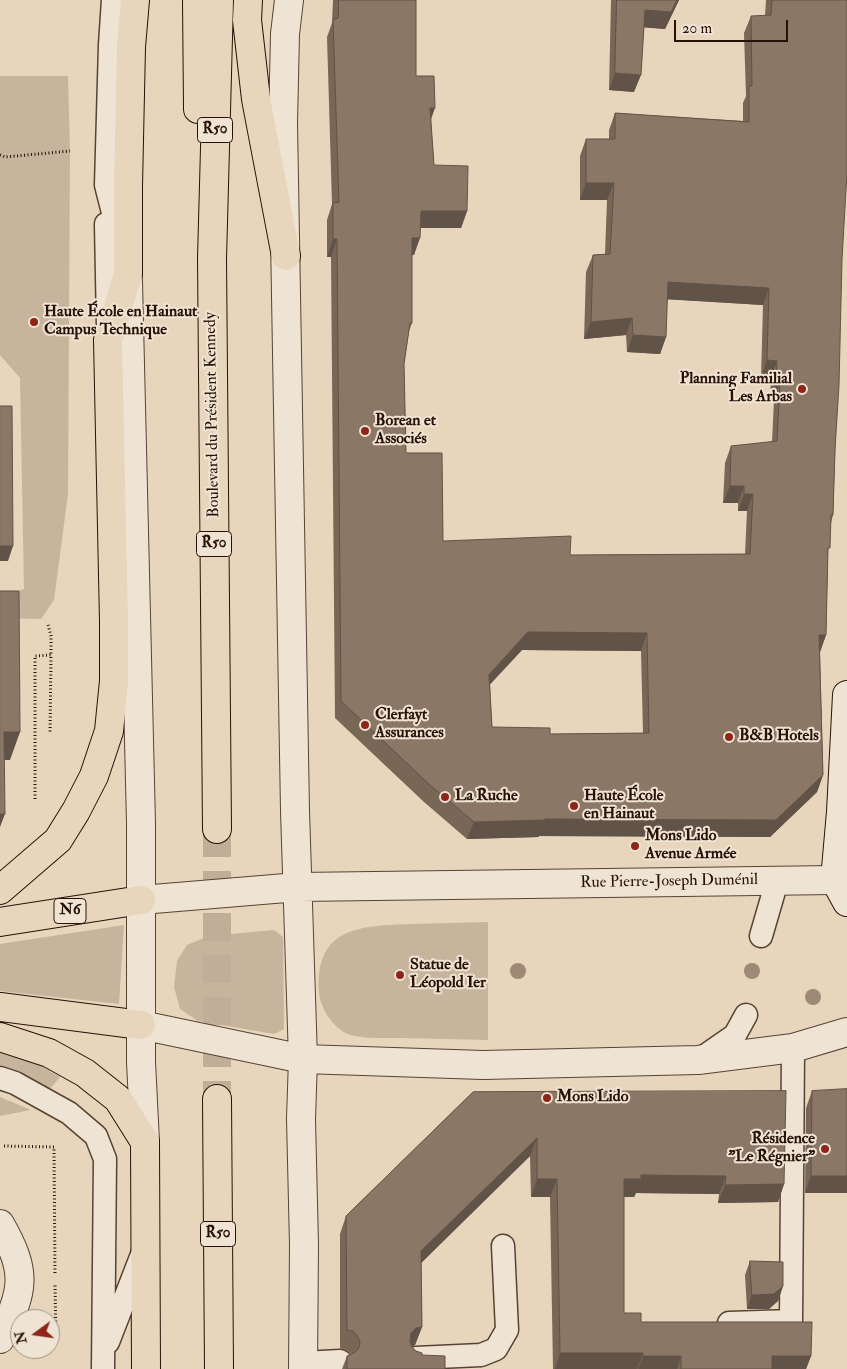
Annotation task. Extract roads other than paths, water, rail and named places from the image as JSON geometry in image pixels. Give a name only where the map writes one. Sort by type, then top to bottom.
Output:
[{"type":"main road","points":[[0,890],[58,840],[94,776],[109,731],[114,681],[114,622],[108,340],[128,274],[130,67],[135,0]]},
{"type":"main road","points":[[197,0],[198,141],[212,260]]},
{"type":"main road","name":"Boulevard du Président Kennedy","points":[[217,829],[212,260],[219,0]]},
{"type":"main road","points":[[248,0],[247,20],[256,99],[286,256]]},
{"type":"main road","name":"N6","points":[[0,922],[141,900]]},
{"type":"main road","points":[[0,1006],[141,1025]]},
{"type":"main road","points":[[0,1037],[49,1053],[85,1073],[118,1099],[145,1142],[146,1369]]},
{"type":"main road","name":"R50","points":[[217,1099],[219,1369]]},
{"type":"street","points":[[289,0],[285,34],[283,123],[294,718],[303,1059],[301,1119],[304,1245],[303,1366]]},
{"type":"street","points":[[128,274],[142,824],[141,1025],[145,1142]]},
{"type":"street","points":[[841,891],[841,812],[847,695]]},
{"type":"street","name":"Rue Pierre-Joseph Duménil","points":[[141,900],[298,887],[776,881],[841,891]]},
{"type":"street","points":[[141,1025],[303,1059],[483,1065],[698,1060],[793,1048],[847,1032]]},
{"type":"street","points":[[0,1224],[13,1246],[20,1270],[19,1293],[0,1339]]},
{"type":"lane","points":[[108,340],[106,185],[113,0]]},
{"type":"lane","points":[[106,185],[128,274]]},
{"type":"lane","points":[[761,936],[776,881]]},
{"type":"lane","points":[[698,1060],[735,1035],[746,1015]]},
{"type":"lane","points":[[706,1324],[791,1321],[793,1048]]},
{"type":"lane","points":[[0,1078],[15,1083],[69,1113],[96,1136],[105,1159],[103,1363]]},
{"type":"lane","points":[[103,1363],[145,1246]]},
{"type":"lane","points":[[416,1358],[481,1355],[496,1349],[507,1330],[503,1246]]},
{"type":"lane","points":[[303,1366],[340,1362]]},
{"type":"tunnel","points":[[217,829],[217,1099]]},
{"type":"place","name":"Haute École en Hainaut Campus Technique","points":[[34,322]]},
{"type":"place","name":"Planning Familial Les Arbas","points":[[802,389]]},
{"type":"place","name":"Borean et Associés","points":[[365,431]]},
{"type":"place","name":"Clerfayt Assurances","points":[[365,725]]},
{"type":"place","name":"B&B Hotels","points":[[729,737]]},
{"type":"place","name":"La Ruche","points":[[445,797]]},
{"type":"place","name":"Haute École en Hainaut","points":[[574,806]]},
{"type":"place","name":"Mons Lido Avenue Armée","points":[[635,846]]},
{"type":"place","name":"Statue de Léopold Ier","points":[[400,975]]},
{"type":"place","name":"Mons Lido","points":[[547,1098]]},
{"type":"place","name":"Résidence \"Le Régnier\"","points":[[825,1149]]}]
